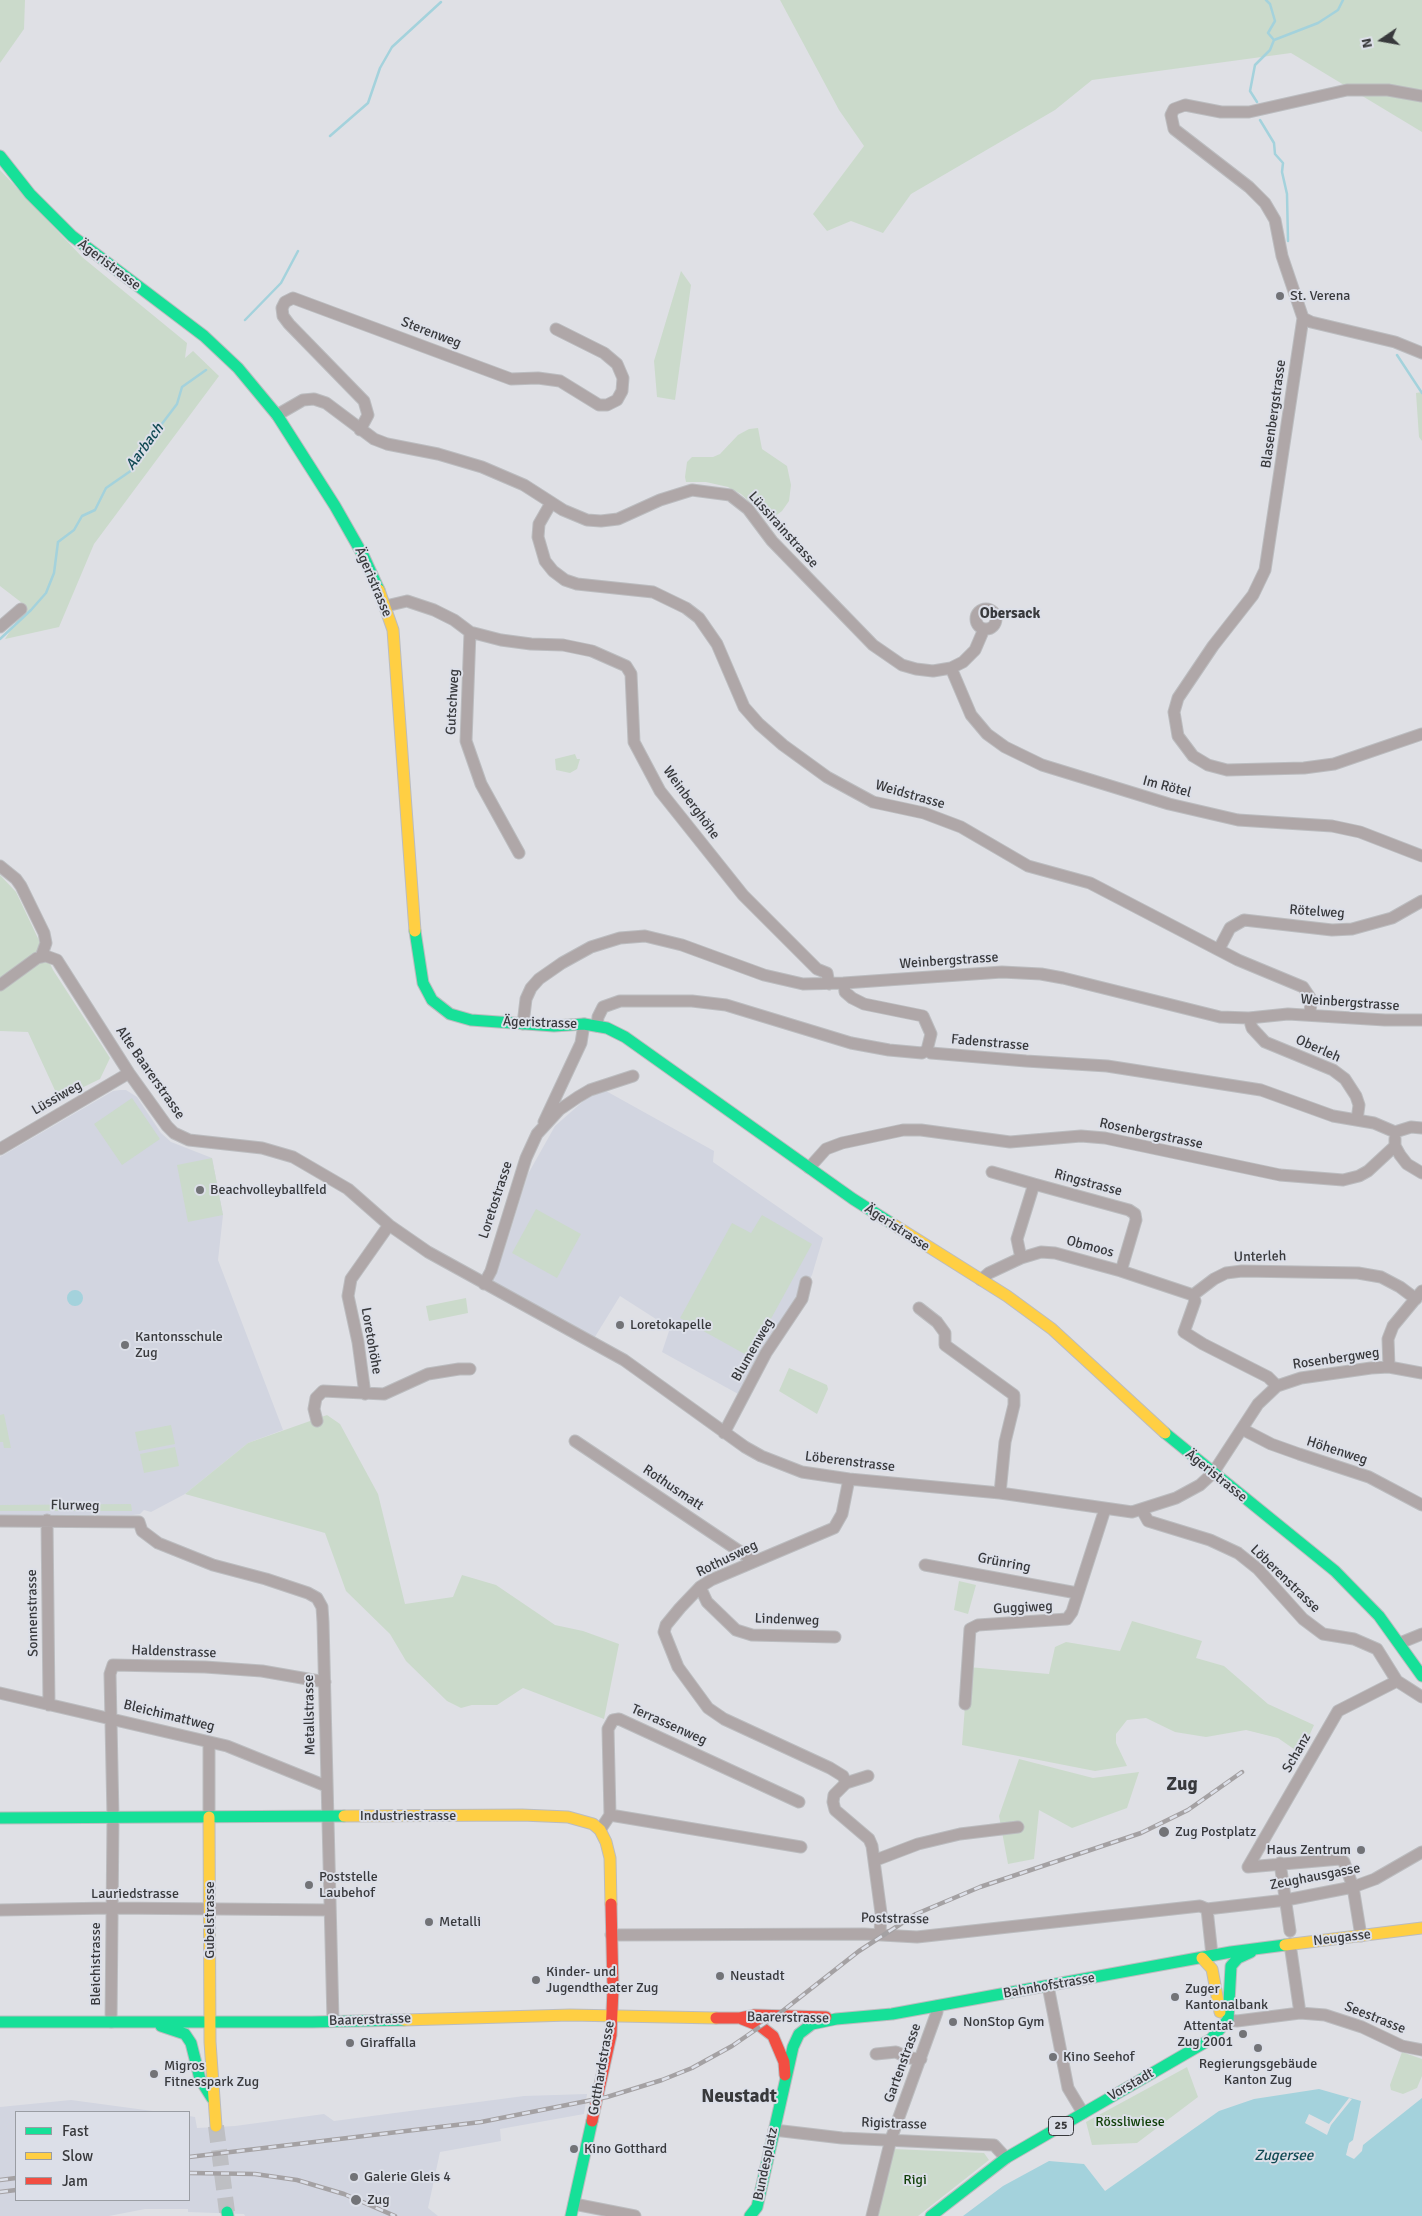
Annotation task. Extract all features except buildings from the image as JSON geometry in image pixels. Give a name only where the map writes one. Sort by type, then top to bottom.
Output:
[{"type":"main road","name":"Ägeristrasse","points":[[0,156],[30,194],[72,236],[204,336],[238,368],[277,415],[339,513],[364,557],[386,606],[393,630],[416,946],[423,983],[432,1000],[450,1014],[471,1020],[554,1026],[584,1024],[607,1028],[625,1037],[888,1223],[1027,1310],[1052,1329],[1181,1448],[1335,1571],[1372,1609],[1400,1643],[1422,1676]]},
{"type":"main road","name":"Gubelstrasse","points":[[209,1817],[210,2022],[212,2098],[216,2126]]},
{"type":"main road","name":"Industriestrasse","points":[[0,1818],[568,1817],[593,1824],[600,1830]]},
{"type":"main road","name":"Gotthardstrasse","points":[[571,2216],[610,2041],[612,2016],[610,1858],[606,1842],[600,1830]]},
{"type":"main road","name":"Neugasse","points":[[1262,1948],[1422,1928]]},
{"type":"main road","name":"Bahnhofstrasse","points":[[836,2019],[892,2014],[1262,1948]]},
{"type":"main road","points":[[1228,2020],[1231,1966],[1238,1958],[1262,1948]]},
{"type":"main road","points":[[1197,2046],[1213,2032],[1220,2020],[1214,1976],[1207,1957]]},
{"type":"main road","name":"Baarerstrasse","points":[[0,2022],[210,2022],[612,2016],[740,2018],[754,2015],[836,2019]]},
{"type":"main road","name":"Baarerstrasse","points":[[740,2018],[760,2026],[773,2036],[784,2062],[785,2075]]},
{"type":"main road","name":"Bundesplatz","points":[[755,2213],[785,2075],[799,2034],[812,2024],[836,2019]]},
{"type":"main road","name":"Vorstadt","points":[[931,2216],[1006,2158],[1211,2039],[1228,2020]]},
{"type":"main road","name":"Gubelstrasse","points":[[137,2021],[174,2029],[185,2034],[196,2054],[200,2079],[212,2098]]},
{"type":"street","name":"Blasenbergstrasse","points":[[1422,96],[1388,90],[1347,90],[1249,112],[1221,112],[1186,106],[1174,109],[1171,115],[1174,129],[1249,187],[1265,203],[1275,220],[1282,256],[1303,318],[1265,570],[1253,595],[1213,646],[1178,698],[1174,712],[1178,736],[1193,756],[1208,765],[1227,770],[1304,768],[1334,764],[1422,734]]},
{"type":"street","name":"Sterenweg","points":[[360,430],[368,416],[364,401],[289,324],[283,316],[282,308],[285,302],[293,298],[510,379],[538,378],[560,381],[599,405],[608,405],[617,400],[622,390],[623,378],[617,364],[604,354],[556,329]]},
{"type":"street","points":[[1303,318],[1311,322],[1395,342],[1422,353]]},
{"type":"street","name":"Lüssirainstrasse","points":[[277,415],[303,400],[314,399],[326,403],[360,430],[388,444],[438,454],[482,467],[524,485],[576,517],[601,522],[618,519],[660,500],[692,490],[730,495],[748,509],[772,541],[873,645],[902,665],[934,671],[951,668]]},
{"type":"street","name":"Weidstrasse","points":[[551,503],[539,524],[538,536],[545,561],[553,571],[565,580],[577,584],[653,592],[686,608],[699,618],[717,644],[744,706],[783,746],[827,777],[873,802],[924,813],[961,827],[1028,866],[1090,883],[1255,968],[1303,987],[1311,999],[1310,1015]]},
{"type":"street","points":[[386,606],[407,601],[454,620],[470,632]]},
{"type":"street","points":[[0,626],[21,609]]},
{"type":"street","points":[[951,668],[970,656],[984,628]]},
{"type":"street","name":"Gutschweg","points":[[470,632],[466,741],[481,784],[519,853]]},
{"type":"street","name":"Weinberghöhe","points":[[470,632],[501,640],[563,645],[592,651],[626,666],[631,674],[634,742],[660,791],[742,895],[817,969],[827,973],[830,984]]},
{"type":"street","name":"Im Rötel","points":[[951,668],[970,715],[987,734],[1005,747],[1042,765],[1169,804],[1238,820],[1332,826],[1360,832],[1422,856]]},
{"type":"street","points":[[0,866],[16,878],[21,886],[44,933],[46,943],[41,957],[0,985]]},
{"type":"street","name":"Rötelweg","points":[[1219,949],[1230,928],[1244,920],[1332,930],[1352,929],[1392,918],[1422,901]]},
{"type":"street","name":"Weinbergstrasse","points":[[523,1024],[526,999],[531,988],[539,980],[586,949],[606,941],[645,936],[668,941],[785,981],[830,984],[1002,972],[1041,974],[1220,1016],[1249,1018],[1288,1014],[1385,1020],[1422,1020]]},
{"type":"street","name":"Alte Baarerstrasse","points":[[41,957],[50,957],[57,960],[129,1073],[167,1126],[179,1136],[189,1140],[262,1148],[293,1157],[348,1189],[388,1225],[428,1252],[484,1284]]},
{"type":"street","points":[[844,983],[845,992],[864,1004],[923,1016],[931,1034],[927,1050]]},
{"type":"street","name":"Fadenstrasse","points":[[597,1026],[600,1012],[610,1003],[620,1001],[692,1000],[726,1005],[851,1044],[916,1053],[927,1050],[931,1053],[1107,1066],[1261,1090],[1333,1116],[1374,1123],[1395,1132]]},
{"type":"street","name":"Oberleh","points":[[1249,1018],[1252,1028],[1265,1042],[1319,1063],[1345,1079],[1356,1096],[1358,1105],[1357,1120]]},
{"type":"street","name":"Loretostrasse","points":[[484,1284],[490,1271],[526,1158],[581,1043],[584,1024]]},
{"type":"street","name":"Lüssiweg","points":[[0,1149],[129,1073]]},
{"type":"street","name":"Loretostrasse","points":[[542,1128],[559,1110],[584,1093],[633,1076]]},
{"type":"street","points":[[1422,1128],[1411,1127],[1395,1132],[1395,1146],[1407,1164],[1422,1173]]},
{"type":"street","name":"Rosenbergstrasse","points":[[809,1168],[826,1149],[842,1143],[903,1130],[922,1130],[1010,1142],[1081,1136],[1105,1138],[1280,1175],[1343,1180],[1359,1176],[1368,1171],[1395,1146]]},
{"type":"street","name":"Ringstrasse","points":[[992,1172],[1129,1210],[1135,1214],[1136,1220],[1121,1271]]},
{"type":"street","name":"Ringstrasse","points":[[1021,1258],[1017,1239],[1034,1184]]},
{"type":"street","name":"Loretohöhe","points":[[388,1225],[351,1279],[348,1296],[358,1342],[365,1394],[384,1394],[428,1374],[459,1368],[470,1369]]},
{"type":"street","name":"Obmoos","points":[[981,1280],[988,1273],[1021,1258],[1041,1252],[1055,1253],[1121,1271],[1193,1296]]},
{"type":"street","name":"Unterleh","points":[[1193,1296],[1214,1279],[1226,1273],[1242,1271],[1358,1273],[1381,1277],[1419,1295]]},
{"type":"street","name":"Blumenweg","points":[[724,1433],[766,1353],[802,1299],[806,1282]]},
{"type":"street","name":"Löberenstrasse","points":[[484,1284],[624,1360],[724,1433],[761,1456],[785,1466],[819,1475],[1000,1494],[1132,1512],[1182,1495],[1200,1485],[1213,1473]]},
{"type":"street","name":"Rosenbergweg","points":[[1389,1367],[1388,1339],[1393,1326],[1419,1295]]},
{"type":"street","points":[[1193,1296],[1195,1301],[1184,1332],[1203,1344],[1268,1377],[1277,1386]]},
{"type":"street","points":[[919,1308],[937,1322],[945,1333],[945,1345],[988,1374],[1014,1395],[1014,1405],[1005,1442],[1000,1494]]},
{"type":"street","name":"Rosenbergweg","points":[[1213,1473],[1258,1404],[1277,1386],[1301,1378],[1389,1367],[1422,1373]]},
{"type":"street","points":[[317,1421],[314,1409],[316,1398],[323,1392],[365,1394]]},
{"type":"street","name":"Höhenweg","points":[[1242,1429],[1285,1449],[1369,1477],[1422,1505]]},
{"type":"street","name":"Rothusmatt","points":[[575,1441],[754,1561]]},
{"type":"street","name":"Rothusweg","points":[[846,1782],[843,1776],[830,1768],[724,1719],[708,1708],[697,1696],[678,1666],[664,1632],[666,1625],[700,1587],[754,1561],[834,1528],[842,1514],[849,1479]]},
{"type":"street","name":"Guggiweg","points":[[965,1704],[970,1629],[978,1625],[1067,1619],[1072,1612],[1105,1509]]},
{"type":"street","name":"Löberenstrasse","points":[[1142,1510],[1148,1521],[1210,1540],[1238,1553],[1258,1569],[1303,1620],[1323,1634],[1354,1639],[1377,1649],[1397,1681],[1422,1697]]},
{"type":"street","name":"Sonnenstrasse","points":[[47,1520],[50,1706]]},
{"type":"street","name":"Flurweg","points":[[0,1521],[139,1522],[142,1531]]},
{"type":"street","name":"Metallstrasse","points":[[142,1531],[158,1544],[213,1565],[308,1593],[317,1598],[322,1608],[333,2020]]},
{"type":"street","name":"Grünring","points":[[925,1565],[1077,1592]]},
{"type":"street","name":"Lindenweg","points":[[700,1587],[707,1602],[736,1630],[752,1635],[835,1637]]},
{"type":"street","points":[[1400,1643],[1422,1634]]},
{"type":"street","name":"Haldenstrasse","points":[[113,1817],[110,1674],[114,1665],[205,1667],[262,1671],[324,1682]]},
{"type":"street","name":"Schanz","points":[[1280,1863],[1248,1867],[1338,1711],[1397,1681]]},
{"type":"street","name":"Bleichimattweg","points":[[0,1694],[227,1746],[326,1786]]},
{"type":"street","name":"Terrassenweg","points":[[610,1815],[608,1728],[613,1720],[619,1719],[799,1802]]},
{"type":"street","name":"Gubelstrasse","points":[[209,1742],[209,1817]]},
{"type":"street","points":[[868,1776],[846,1782],[834,1795],[835,1810],[869,1839],[876,1860],[881,1913],[880,1934]]},
{"type":"street","points":[[600,1830],[610,1815],[801,1847]]},
{"type":"street","name":"Bleichistrasse","points":[[111,2022],[113,1817]]},
{"type":"street","points":[[876,1860],[918,1844],[960,1834],[1018,1827]]},
{"type":"street","name":"Zeughausgasse","points":[[1207,1909],[1286,1900],[1353,1887],[1376,1879],[1422,1852]]},
{"type":"street","points":[[1290,1931],[1280,1863],[1340,1859],[1344,1862],[1353,1887],[1362,1936]]},
{"type":"street","name":"Poststrasse","points":[[611,1935],[880,1934],[917,1937],[1200,1906],[1207,1909]]},
{"type":"street","name":"Lauriedstrasse","points":[[0,1910],[111,1908],[330,1910]]},
{"type":"street","points":[[1207,1909],[1207,1957]]},
{"type":"street","points":[[1290,1944],[1300,2013]]},
{"type":"street","points":[[1048,1986],[1068,2088],[1083,2113]]},
{"type":"street","name":"Gartenstrasse","points":[[872,2216],[890,2139],[921,2058],[937,2012],[937,2006]]},
{"type":"street","name":"Seestrasse","points":[[1228,2020],[1237,2021],[1300,2013],[1337,2018],[1362,2027],[1402,2046],[1422,2050]]},
{"type":"street","points":[[876,2054],[896,2052],[909,2058],[921,2058]]},
{"type":"street","name":"Rigistrasse","points":[[774,2130],[842,2138],[994,2145],[1006,2158]]},
{"type":"street","points":[[574,2204],[635,2216]]},
{"type":"shaded area","name":"Kantonsschule Zug","points":[[126,1090],[137,1097],[161,1133],[171,1142],[212,1158],[223,1215],[218,1260],[283,1430],[248,1443],[185,1494],[151,1512],[144,1510],[140,1514],[133,1515],[0,1515],[0,1157],[113,1091]]},
{"type":"shaded area","points":[[606,1091],[714,1151],[713,1162],[823,1238],[812,1275],[755,1367],[740,1395],[662,1352],[670,1328],[620,1296],[593,1340],[490,1283],[503,1254],[528,1174],[555,1126],[588,1097]]},
{"type":"shaded area","points":[[587,2094],[584,2114],[500,2129],[501,2141],[440,2152],[428,2208],[438,2216],[245,2216],[244,2214],[188,2212],[188,2209],[145,2209],[109,2216],[0,2216],[0,2107],[71,2100],[153,2111],[15,2111],[15,2201],[190,2201],[190,2116],[195,2117],[197,2128],[235,2126],[324,2114],[334,2121],[524,2096]]},
{"type":"green space","points":[[0,0],[25,0],[24,29],[0,63]]},
{"type":"green space","points":[[780,0],[1422,0],[1422,132],[1291,53],[1092,80],[1055,110],[911,194],[883,233],[851,221],[827,231],[813,214],[864,146],[839,110]]},
{"type":"green space","points":[[0,170],[82,257],[187,343],[185,358],[193,351],[219,376],[94,544],[59,627],[5,639],[26,606],[0,586]]},
{"type":"green space","points":[[681,271],[691,285],[675,400],[657,397],[654,361]]},
{"type":"green space","points":[[1422,392],[1422,441],[1419,437],[1416,393]]},
{"type":"green space","points":[[758,428],[762,449],[787,466],[791,485],[789,501],[782,511],[770,520],[741,494],[728,487],[706,482],[686,482],[685,477],[687,462],[692,457],[713,457],[720,454],[738,435],[749,429]]},
{"type":"green space","points":[[575,754],[577,759],[580,759],[577,769],[570,773],[556,770],[555,759]]},
{"type":"green space","points":[[0,875],[16,892],[53,970],[110,1058],[100,1079],[59,1099],[28,1032],[0,1031]]},
{"type":"green space","points":[[132,1098],[160,1139],[122,1165],[94,1124]]},
{"type":"green space","name":"Beachvolleyballfeld","points":[[212,1158],[223,1215],[188,1222],[177,1165]]},
{"type":"green space","points":[[536,1209],[581,1234],[557,1278],[512,1253]]},
{"type":"green space","points":[[762,1215],[812,1244],[750,1357],[680,1318],[732,1223],[751,1233]]},
{"type":"green space","points":[[466,1298],[468,1313],[429,1321],[426,1306]]},
{"type":"green space","points":[[789,1368],[827,1385],[828,1389],[817,1414],[779,1391]]},
{"type":"green space","points":[[4,1414],[11,1448],[4,1448],[3,1442],[0,1442],[0,1415]]},
{"type":"green space","points":[[327,1415],[340,1424],[378,1494],[405,1604],[453,1597],[462,1575],[496,1585],[555,1625],[583,1631],[619,1644],[604,1719],[523,1688],[497,1705],[472,1705],[461,1708],[447,1701],[406,1661],[390,1634],[346,1591],[325,1533],[185,1494],[248,1443]]},
{"type":"green space","points":[[171,1425],[175,1444],[139,1451],[135,1432]]},
{"type":"green space","points":[[175,1447],[179,1466],[144,1473],[140,1454]]},
{"type":"green space","points":[[131,1504],[132,1511],[0,1511],[0,1505]]},
{"type":"green space","points":[[959,1581],[976,1585],[968,1614],[954,1610]]},
{"type":"green space","points":[[1132,1621],[1202,1641],[1196,1658],[1224,1666],[1268,1704],[1314,1725],[1301,1754],[1278,1738],[1246,1730],[1206,1737],[1175,1732],[1146,1718],[1127,1720],[1116,1734],[1116,1743],[1127,1766],[1095,1771],[962,1745],[968,1667],[1049,1674],[1055,1647],[1066,1642],[1120,1651]]},
{"type":"green space","points":[[1019,1759],[1093,1778],[1139,1772],[1127,1808],[1072,1828],[1039,1810],[1034,1859],[1008,1864],[999,1816]]},
{"type":"green space","points":[[1402,2052],[1422,2059],[1422,2076],[1417,2088],[1403,2094],[1391,2090],[1390,2085]]},
{"type":"green space","name":"Rössliwiese","points":[[1187,2067],[1198,2097],[1137,2143],[1092,2145],[1086,2122]]},
{"type":"green space","name":"Rigi","points":[[891,2150],[984,2153],[989,2160],[918,2216],[878,2216]]},
{"type":"water","points":[[75,1290],[81,1292],[83,1298],[81,1304],[75,1306],[69,1304],[67,1298],[69,1292]]},
{"type":"water","name":"Zugersee","points":[[1319,2089],[1361,2101],[1353,2140],[1349,2143],[1346,2155],[1354,2159],[1362,2151],[1363,2145],[1422,2098],[1422,2216],[963,2216],[1003,2186],[1049,2161],[1084,2164],[1105,2191],[1219,2111],[1254,2099]]},
{"type":"pier","points":[[1349,2098],[1352,2099],[1331,2125],[1327,2135],[1305,2123],[1309,2114],[1329,2124]]},
{"type":"waterway","points":[[1266,0],[1270,4],[1275,21],[1268,33],[1274,40]]},
{"type":"waterway","points":[[1257,102],[1250,91],[1255,65],[1270,50],[1274,40],[1318,23],[1338,10],[1343,0]]},
{"type":"waterway","points":[[330,136],[368,103],[380,68],[392,47],[441,2]]},
{"type":"waterway","points":[[1260,120],[1274,143],[1275,154],[1283,163],[1282,172],[1287,194],[1288,241]]},
{"type":"waterway","points":[[245,320],[281,283],[298,251]]},
{"type":"waterway","points":[[1397,355],[1422,393]]},
{"type":"waterway","name":"Aarbach","points":[[0,639],[46,593],[54,573],[58,542],[74,530],[82,516],[95,510],[106,488],[132,470],[139,454],[177,404],[182,387],[206,370]]},
{"type":"tunnel","points":[[216,2126],[227,2212]]},
{"type":"railway","points":[[190,2157],[481,2122],[607,2097],[662,2080],[692,2068],[732,2046],[780,2013],[859,1951],[916,1914],[980,1887],[1141,1833],[1188,1810],[1242,1772]]},
{"type":"railway","points":[[190,2173],[255,2174],[297,2180],[344,2194],[395,2216]]},
{"type":"railway","points":[[0,2180],[15,2178]]},
{"type":"railway","points":[[0,2192],[15,2190]]},
{"type":"traffic: fast","points":[[0,156],[30,194],[72,236],[204,336],[238,368],[277,415],[335,506],[364,557],[379,590]]},
{"type":"traffic: fast","points":[[415,931],[423,983],[432,1000],[450,1014],[471,1020],[554,1026],[584,1024],[607,1028],[625,1037],[853,1199],[891,1223]]},
{"type":"traffic: fast","points":[[1165,1433],[1335,1571],[1379,1616],[1422,1676]]},
{"type":"traffic: fast","points":[[0,1818],[344,1816]]},
{"type":"traffic: fast","points":[[750,2216],[757,2207],[793,2047],[799,2034],[812,2024],[836,2019],[892,2014],[1231,1952],[1285,1945]]},
{"type":"traffic: fast","points":[[931,2216],[1006,2158],[1211,2039],[1228,2020],[1231,1966],[1238,1958],[1251,1952]]},
{"type":"traffic: fast","points":[[0,2022],[312,2022],[404,2020]]},
{"type":"traffic: fast","points":[[161,2026],[185,2034],[191,2043],[200,2079],[212,2098]]},
{"type":"traffic: fast","points":[[571,2216],[592,2121]]},
{"type":"traffic: fast","points":[[227,2212],[228,2216]]},
{"type":"traffic: slow","points":[[379,590],[393,630],[415,931]]},
{"type":"traffic: slow","points":[[891,1223],[1007,1296],[1052,1329],[1165,1433]]},
{"type":"traffic: slow","points":[[344,1816],[522,1815],[568,1817],[593,1824],[600,1830],[606,1842],[610,1858],[611,1904]]},
{"type":"traffic: slow","points":[[209,1817],[210,2042],[216,2126]]},
{"type":"traffic: slow","points":[[1285,1945],[1422,1928]]},
{"type":"traffic: slow","points":[[1202,1958],[1212,1969],[1220,2012]]},
{"type":"traffic: slow","points":[[404,2020],[570,2015],[716,2018]]},
{"type":"traffic: jam","points":[[592,2121],[611,2035],[613,1989],[611,1904]]},
{"type":"traffic: jam","points":[[716,2018],[740,2018],[754,2015],[826,2017]]},
{"type":"traffic: jam","points":[[742,2019],[760,2026],[773,2036],[784,2062],[785,2075]]},
{"type":"place","name":"St. Verena","points":[[1280,296]]},
{"type":"place","name":"Beachvolleyballfeld","points":[[200,1190]]},
{"type":"place","name":"Loretokapelle","points":[[620,1325]]},
{"type":"place","name":"Kantonsschule Zug","points":[[125,1345]]},
{"type":"place","name":"Zug Postplatz","points":[[1164,1832]]},
{"type":"place","name":"Haus Zentrum","points":[[1361,1850]]},
{"type":"place","name":"Poststelle Laubehof","points":[[309,1885]]},
{"type":"place","name":"Metalli","points":[[429,1922]]},
{"type":"place","name":"Neustadt","points":[[720,1976]]},
{"type":"place","name":"Kinder- und Jugendtheater Zug","points":[[536,1980]]},
{"type":"place","name":"Zuger Kantonalbank","points":[[1175,1997]]},
{"type":"place","name":"NonStop Gym","points":[[953,2022]]},
{"type":"place","name":"Attentat Zug 2001","points":[[1243,2034]]},
{"type":"place","name":"Giraffalla","points":[[350,2043]]},
{"type":"place","name":"Regierungsgebäude Kanton Zug","points":[[1258,2048]]},
{"type":"place","name":"Kino Seehof","points":[[1053,2057]]},
{"type":"place","name":"Migros Fitnesspark Zug","points":[[154,2074]]},
{"type":"place","name":"Kino Gotthard","points":[[574,2149]]},
{"type":"place","name":"Galerie Gleis 4","points":[[354,2177]]},
{"type":"place","name":"Zug","points":[[356,2200]]},
{"type":"district","name":"Obersack","points":[[1010,614]]},
{"type":"district","name":"Zug","points":[[1182,1785]]},
{"type":"district","name":"Neustadt","points":[[739,2097]]}]
